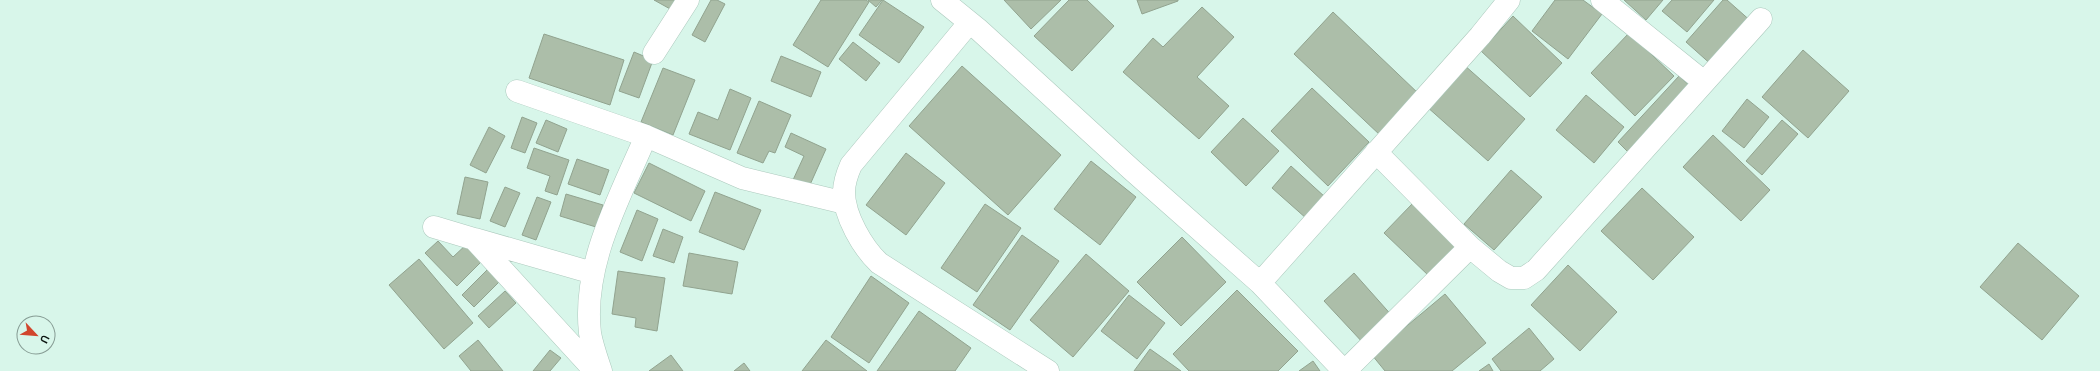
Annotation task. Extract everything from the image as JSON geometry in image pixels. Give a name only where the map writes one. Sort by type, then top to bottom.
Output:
[{"type":"street","points":[[654,53],[688,0]]},
{"type":"street","points":[[942,0],[969,22],[1260,283],[1344,371],[1470,247]]},
{"type":"street","points":[[1260,283],[1510,0]]},
{"type":"street","points":[[1602,0],[1704,82]]},
{"type":"street","points":[[1376,152],[1470,247],[1499,271],[1511,278],[1524,278],[1536,270],[1761,19]]},
{"type":"street","points":[[969,22],[851,165],[846,177],[844,192],[845,204],[860,240],[869,253],[879,263],[1048,371]]},
{"type":"street","points":[[517,91],[646,136],[742,178],[845,204]]},
{"type":"street","points":[[601,371],[590,333],[593,273],[604,237],[646,136]]},
{"type":"street","points":[[434,227],[593,273]]},
{"type":"street","points":[[474,239],[595,371]]},
{"type":"building","points":[[654,0],[678,0],[672,10]]},
{"type":"building","points":[[711,0],[717,0],[725,4],[705,42],[692,35]]},
{"type":"building","points":[[821,0],[866,0],[869,2],[828,67],[793,45]]},
{"type":"building","points":[[868,0],[882,0],[876,7]]},
{"type":"building","points":[[883,0],[924,27],[899,63],[859,35]]},
{"type":"building","points":[[1004,0],[1061,0],[1031,29]]},
{"type":"building","points":[[1069,0],[1087,0],[1114,26],[1072,71],[1034,36]]},
{"type":"building","points":[[1137,0],[1178,0],[1178,1],[1142,14]]},
{"type":"building","points":[[1555,0],[1583,0],[1602,14],[1568,59],[1532,31]]},
{"type":"building","points":[[1624,0],[1663,0],[1646,20]]},
{"type":"building","points":[[1672,0],[1714,0],[1687,32],[1662,11]]},
{"type":"building","points":[[1723,0],[1727,0],[1753,23],[1714,67],[1686,42]]},
{"type":"building","points":[[1202,7],[1234,37],[1197,77],[1229,106],[1199,139],[1123,72],[1153,38],[1163,47]]},
{"type":"building","points":[[1333,12],[1420,95],[1381,136],[1294,54]]},
{"type":"building","points":[[1513,16],[1562,63],[1530,97],[1481,51]]},
{"type":"building","points":[[1629,33],[1674,76],[1635,116],[1591,73]]},
{"type":"building","points":[[544,34],[624,60],[610,105],[529,78]]},
{"type":"building","points":[[853,42],[880,63],[866,81],[839,59]]},
{"type":"building","points":[[1803,50],[1849,91],[1808,138],[1762,97]]},
{"type":"building","points":[[634,52],[653,60],[639,98],[619,91]]},
{"type":"building","points":[[781,56],[821,72],[811,97],[771,81]]},
{"type":"building","points":[[1463,64],[1525,119],[1488,161],[1426,106]]},
{"type":"building","points":[[962,66],[1061,155],[1008,215],[909,126]]},
{"type":"building","points":[[663,68],[695,80],[673,135],[641,122]]},
{"type":"building","points":[[1679,76],[1692,88],[1630,154],[1618,142]]},
{"type":"building","points":[[1312,88],[1369,142],[1328,186],[1271,131]]},
{"type":"building","points":[[730,89],[751,98],[730,150],[689,134],[698,112],[718,120]]},
{"type":"building","points":[[1586,95],[1624,127],[1594,163],[1556,130]]},
{"type":"building","points":[[1747,99],[1769,117],[1744,148],[1722,131]]},
{"type":"building","points":[[759,101],[791,115],[775,153],[769,151],[763,163],[737,153]]},
{"type":"building","points":[[522,117],[537,123],[525,153],[511,148]]},
{"type":"building","points":[[1243,118],[1279,151],[1246,186],[1211,152]]},
{"type":"building","points":[[546,120],[567,129],[558,152],[536,143]]},
{"type":"building","points":[[1782,120],[1798,134],[1762,175],[1746,161]]},
{"type":"building","points":[[489,127],[505,136],[486,173],[470,165]]},
{"type":"building","points":[[791,133],[826,149],[809,187],[793,180],[804,156],[785,147]]},
{"type":"building","points":[[1713,135],[1770,190],[1741,221],[1683,167]]},
{"type":"building","points":[[534,148],[569,160],[557,195],[545,191],[550,176],[527,168]]},
{"type":"building","points":[[906,153],[945,183],[906,235],[866,205]]},
{"type":"building","points":[[577,159],[609,170],[600,195],[568,184]]},
{"type":"building","points":[[1091,161],[1136,197],[1100,245],[1054,209]]},
{"type":"building","points":[[649,163],[705,191],[691,221],[634,193]]},
{"type":"building","points":[[1291,166],[1325,197],[1307,219],[1272,188]]},
{"type":"building","points":[[1511,170],[1542,197],[1494,250],[1464,224]]},
{"type":"building","points":[[465,177],[488,182],[480,219],[457,214]]},
{"type":"building","points":[[505,187],[520,193],[505,227],[490,221]]},
{"type":"building","points":[[1642,188],[1694,237],[1653,280],[1601,231]]},
{"type":"building","points":[[715,192],[761,210],[744,250],[699,232]]},
{"type":"building","points":[[566,194],[603,205],[596,227],[560,216]]},
{"type":"building","points":[[537,197],[551,202],[536,240],[522,235]]},
{"type":"building","points":[[1413,203],[1458,245],[1429,276],[1384,233]]},
{"type":"building","points":[[985,204],[1021,228],[977,292],[941,268]]},
{"type":"building","points":[[637,210],[658,219],[642,261],[620,252]]},
{"type":"building","points":[[663,229],[683,237],[674,263],[653,256]]},
{"type":"building","points":[[1022,235],[1059,261],[1010,330],[973,305]]},
{"type":"building","points":[[1182,237],[1226,282],[1181,326],[1137,282]]},
{"type":"building","points":[[438,241],[453,257],[469,242],[484,259],[457,286],[425,253]]},
{"type":"building","points":[[2018,243],[2079,296],[2042,340],[1980,287]]},
{"type":"building","points":[[689,253],[738,262],[732,294],[683,286]]},
{"type":"building","points":[[1086,254],[1129,291],[1073,357],[1030,320]]},
{"type":"building","points":[[419,259],[473,323],[444,349],[389,285]]},
{"type":"building","points":[[1568,265],[1617,312],[1580,351],[1531,305]]},
{"type":"building","points":[[488,269],[500,281],[474,307],[462,295]]},
{"type":"building","points":[[618,271],[665,278],[657,331],[635,327],[636,318],[612,314]]},
{"type":"building","points":[[1354,273],[1394,318],[1365,345],[1324,301]]},
{"type":"building","points":[[871,276],[909,303],[869,363],[831,337]]},
{"type":"building","points":[[1237,290],[1298,351],[1278,371],[1189,371],[1173,354]]},
{"type":"building","points":[[505,291],[516,303],[489,328],[478,316]]},
{"type":"building","points":[[1445,294],[1486,343],[1452,371],[1385,371],[1372,355]]},
{"type":"building","points":[[1129,295],[1165,323],[1137,359],[1101,331]]},
{"type":"building","points":[[919,311],[971,348],[955,371],[877,371]]},
{"type":"building","points":[[1529,328],[1554,359],[1540,371],[1501,371],[1492,359]]},
{"type":"building","points":[[478,340],[503,371],[471,371],[459,356]]},
{"type":"building","points":[[826,340],[867,371],[802,371]]},
{"type":"building","points":[[1150,349],[1181,371],[1134,371]]},
{"type":"building","points":[[550,350],[561,358],[550,371],[533,371]]},
{"type":"building","points":[[671,355],[683,371],[649,371]]},
{"type":"building","points":[[1313,361],[1320,371],[1299,371]]},
{"type":"building","points":[[744,363],[750,371],[734,371]]},
{"type":"building","points":[[1489,364],[1493,371],[1479,371]]}]
